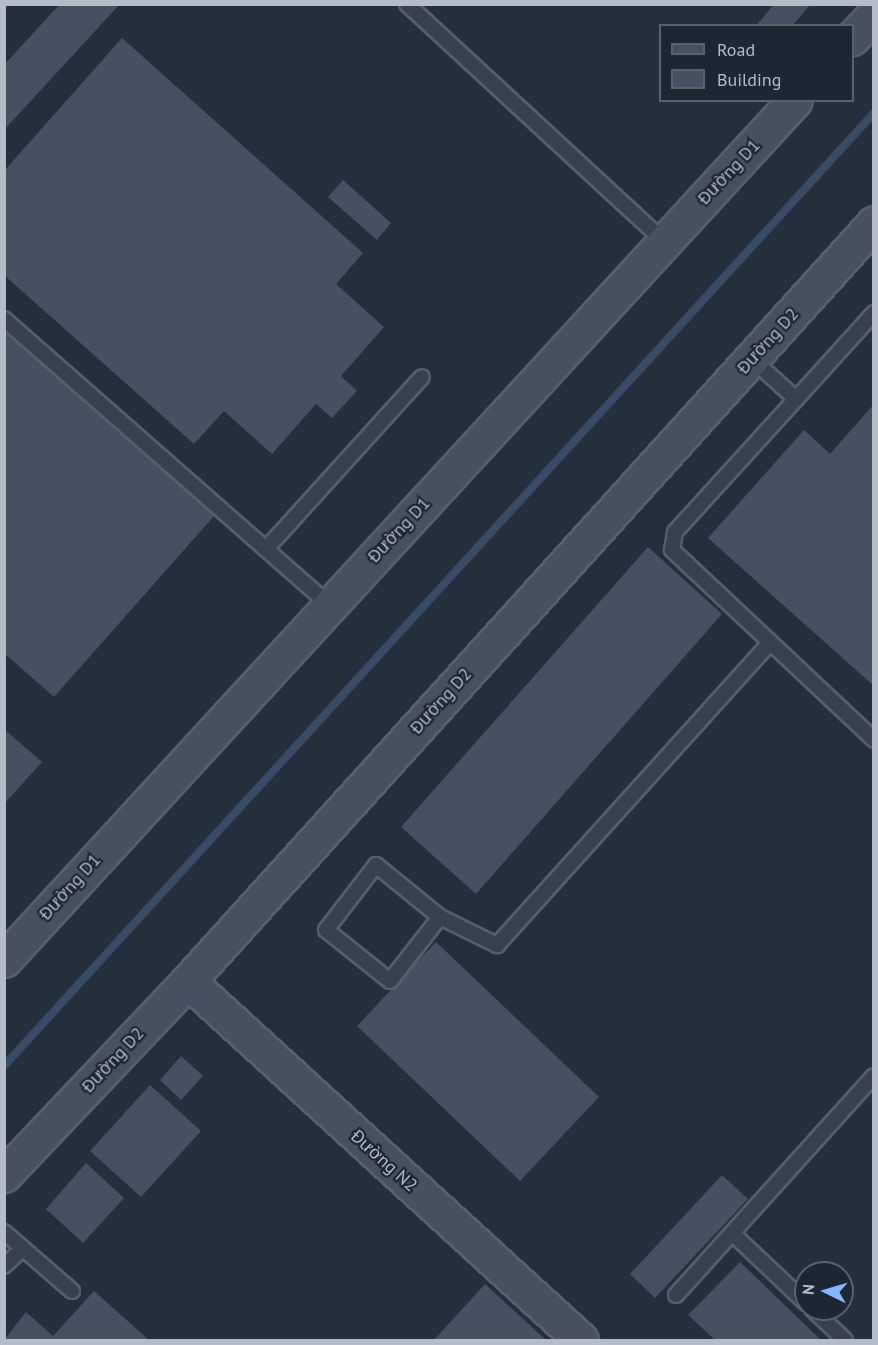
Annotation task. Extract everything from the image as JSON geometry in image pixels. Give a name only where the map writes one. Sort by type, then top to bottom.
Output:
[{"type":"street","points":[[854,36],[873,15]]},
{"type":"street","name":"Đường D1","points":[[4,960],[793,102]]},
{"type":"street","name":"Đường D2","points":[[4,1175],[188,981],[873,223]]},
{"type":"street","name":"Đường N2","points":[[188,981],[580,1341]]},
{"type":"lane","points":[[407,4],[665,242]]},
{"type":"lane","points":[[873,313],[672,542],[675,557],[873,740]]},
{"type":"lane","points":[[4,319],[330,605]]},
{"type":"lane","points":[[752,359],[796,399]]},
{"type":"lane","points":[[266,549],[422,376]]},
{"type":"lane","points":[[440,916],[390,981],[326,930],[376,865],[440,916],[497,945],[769,644]]},
{"type":"lane","points":[[676,1295],[873,1076]]},
{"type":"lane","points":[[4,1232],[72,1291]]},
{"type":"lane","points":[[732,1233],[794,1292]]},
{"type":"lane","points":[[4,1266],[23,1248]]},
{"type":"lane","points":[[824,1321],[845,1341]]},
{"type":"building","points":[[60,4],[120,4],[4,130],[4,65]]},
{"type":"building","points":[[774,4],[811,4],[794,24],[758,24]]},
{"type":"building","points":[[122,38],[363,253],[336,284],[384,327],[341,376],[357,391],[332,418],[316,404],[272,454],[224,411],[194,444],[4,275],[4,171]]},
{"type":"building","points":[[343,180],[391,223],[377,240],[328,197]]},
{"type":"building","points":[[4,313],[222,507],[54,697],[4,653]]},
{"type":"building","points":[[874,404],[874,686],[708,538],[804,430],[830,454]]},
{"type":"building","points":[[648,547],[722,614],[476,894],[401,827]]},
{"type":"building","points":[[4,729],[42,762],[4,804]]},
{"type":"building","points":[[436,942],[599,1097],[520,1181],[357,1026]]},
{"type":"building","points":[[181,1056],[203,1076],[181,1100],[160,1080]]},
{"type":"building","points":[[150,1085],[201,1131],[141,1197],[90,1151]]},
{"type":"building","points":[[86,1163],[124,1198],[83,1243],[46,1209]]},
{"type":"building","points":[[722,1175],[748,1199],[655,1298],[630,1274]]},
{"type":"building","points":[[740,1262],[794,1314],[794,1321],[801,1321],[821,1340],[715,1340],[688,1315]]},
{"type":"building","points":[[485,1284],[546,1340],[434,1340]]},
{"type":"building","points":[[94,1291],[149,1340],[4,1340],[26,1312],[53,1336]]},
{"type":"waterway","points":[[4,1066],[874,113]]}]
